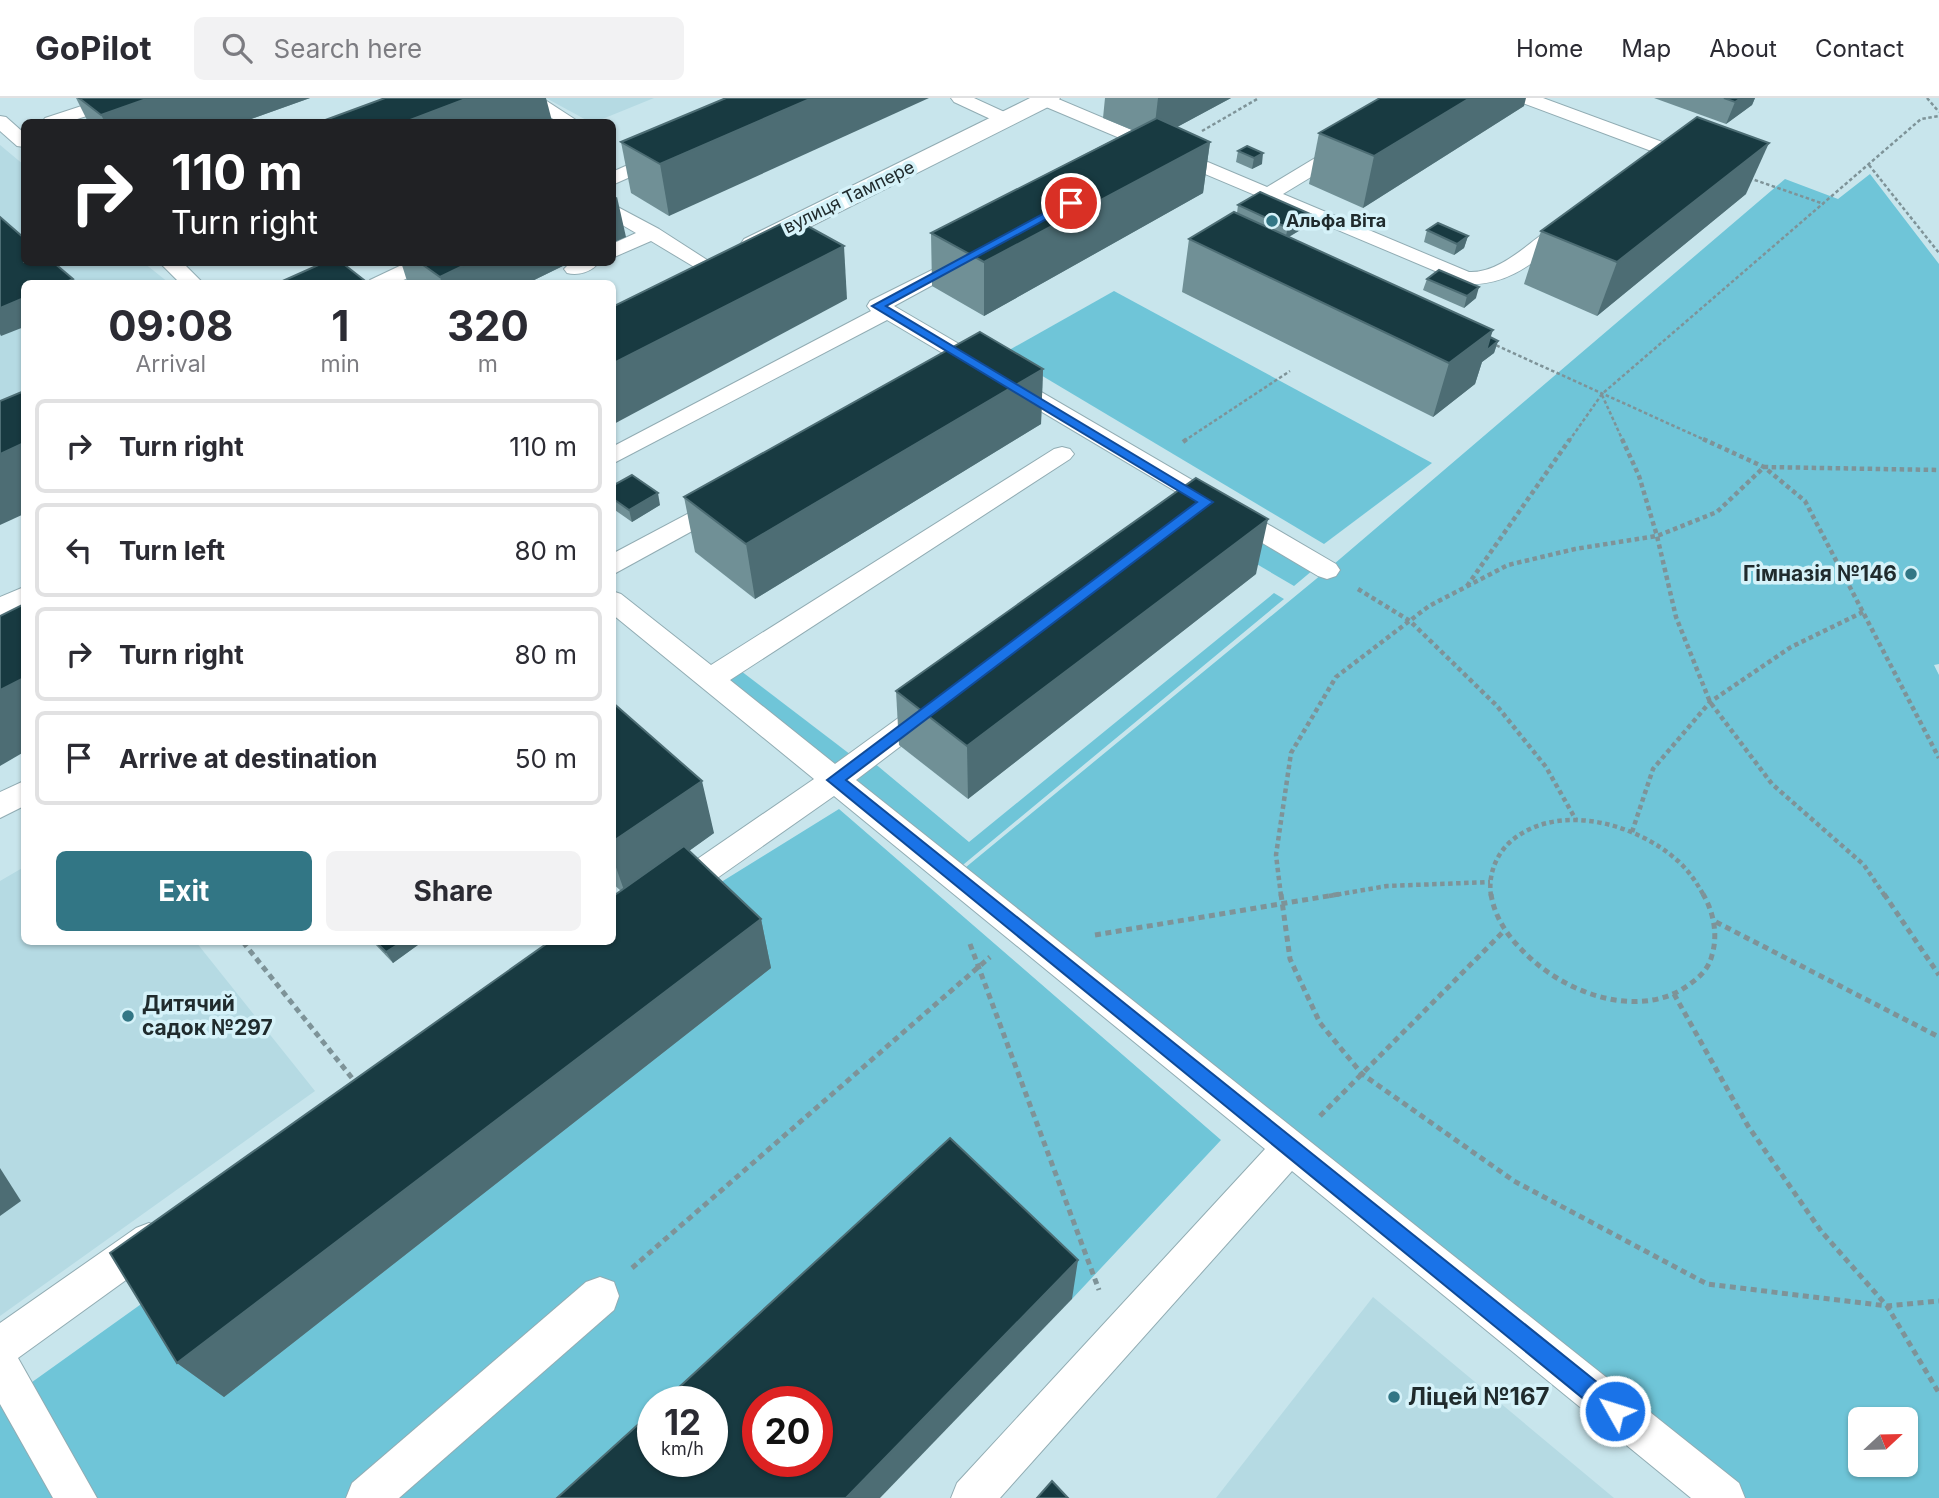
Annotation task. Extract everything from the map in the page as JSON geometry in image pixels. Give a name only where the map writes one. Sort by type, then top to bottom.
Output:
[{"type":"street","name":"вулиця Тампере","points":[[684,278],[1047,99]]},
{"type":"street","points":[[0,611],[21,600]]},
{"type":"lane","points":[[60,119],[124,98]]},
{"type":"lane","points":[[529,98],[565,119]]},
{"type":"lane","points":[[960,98],[1005,119]]},
{"type":"lane","points":[[1526,98],[1669,151],[1648,166]]},
{"type":"lane","points":[[1047,99],[1466,278],[1478,280],[1499,276],[1584,213]]},
{"type":"lane","points":[[0,121],[21,135]]},
{"type":"lane","points":[[1143,164],[1200,132]]},
{"type":"lane","points":[[1269,194],[1360,139]]},
{"type":"lane","points":[[616,177],[682,148]]},
{"type":"lane","points":[[616,211],[708,267]]},
{"type":"lane","points":[[616,250],[652,233]]},
{"type":"lane","points":[[986,248],[878,306],[1148,466],[1196,510],[1327,570]]},
{"type":"lane","points":[[174,266],[189,280]]},
{"type":"lane","points":[[386,280],[417,266]]},
{"type":"lane","points":[[616,455],[886,312]]},
{"type":"lane","points":[[948,375],[972,361]]},
{"type":"lane","points":[[710,679],[1062,453]]},
{"type":"lane","points":[[616,564],[744,491]]},
{"type":"lane","points":[[616,603],[1724,1498]]},
{"type":"lane","points":[[616,921],[672,893],[835,780],[955,690]]},
{"type":"lane","points":[[0,806],[21,794]]},
{"type":"lane","points":[[972,1498],[1289,1149]]},
{"type":"lane","points":[[0,1347],[181,1218]]},
{"type":"lane","points":[[367,1498],[600,1296]]},
{"type":"lane","points":[[0,1365],[76,1498]]},
{"type":"path","points":[[1200,132],[1259,98]]},
{"type":"path","points":[[1466,587],[1602,394],[1922,119],[1939,114],[1927,98]]},
{"type":"path","points":[[1869,165],[1939,253]]},
{"type":"path","points":[[1747,177],[1824,204]]},
{"type":"path","points":[[1483,339],[1764,467],[1805,501],[1939,758]]},
{"type":"path","points":[[1148,466],[1290,371]]},
{"type":"path","points":[[1602,394],[1639,476],[1657,536],[1676,617],[1710,702],[1772,784],[1864,865],[1938,973]]},
{"type":"path","points":[[1939,470],[1764,467],[1717,512],[1657,536],[1575,549],[1508,565],[1429,606],[1336,677],[1291,753],[1276,855],[1290,959],[1320,1023],[1362,1074],[1514,1181],[1707,1284],[1887,1306],[1939,1301]]},
{"type":"path","points":[[1327,570],[1410,621],[1497,706],[1546,767],[1576,820]]},
{"type":"path","points":[[1632,832],[1653,769],[1710,702],[1791,647],[1863,612]]},
{"type":"path","points":[[1576,820],[1604,823],[1632,832],[1662,848],[1687,870],[1706,895],[1716,922],[1715,951],[1701,977],[1674,994],[1639,1001],[1600,996],[1562,982],[1528,959],[1504,931],[1493,906],[1490,883],[1497,856],[1516,836],[1542,824],[1576,820]]},
{"type":"path","points":[[600,1296],[979,966],[1030,937],[1387,886],[1490,883]]},
{"type":"path","points":[[1716,922],[1939,1037]]},
{"type":"path","points":[[1289,1149],[1504,931]]},
{"type":"path","points":[[969,941],[1117,1338]]},
{"type":"path","points":[[245,945],[361,1089]]},
{"type":"path","points":[[1674,994],[1755,1136],[1821,1231],[1887,1306],[1939,1393]]},
{"type":"shaded area","points":[[546,98],[654,98],[602,119],[584,119]]},
{"type":"shaded area","points":[[0,145],[21,162],[21,266],[148,266],[165,280],[21,280],[21,404],[0,413]]},
{"type":"shaded area","points":[[1870,174],[1939,264],[1939,664],[1934,665],[1939,675],[1939,1498],[1718,1498],[954,877],[1327,570],[1785,179],[1838,199]]},
{"type":"shaded area","points":[[1114,291],[1432,463],[1324,544],[1004,353]]},
{"type":"shaded area","points":[[1210,511],[1313,570],[1294,586],[1190,525]]},
{"type":"shaded area","points":[[1274,593],[1284,599],[958,869],[856,782],[873,762],[969,842]]},
{"type":"shaded area","points":[[741,671],[855,758],[837,772],[724,682]]},
{"type":"shaded area","points":[[839,809],[1221,1140],[1072,1299],[952,1182],[728,1387],[637,1386],[637,1476],[613,1498],[0,1498],[0,1405],[697,897]]},
{"type":"shaded area","name":"Дитячий садок №297","points":[[21,869],[21,945],[198,945],[315,1091],[0,1316],[0,881]]},
{"type":"shaded area","name":"Ліцей №167","points":[[1373,1297],[1614,1498],[1216,1498]]},
{"type":"building","points":[[79,98],[149,98],[101,115]]},
{"type":"building","points":[[385,98],[468,98],[413,119],[328,119]]},
{"type":"building","points":[[726,98],[812,98],[660,164],[621,142]]},
{"type":"building","points":[[1380,98],[1470,98],[1374,156],[1319,133]]},
{"type":"building","points":[[1724,98],[1741,98],[1735,102]]},
{"type":"building","points":[[1697,117],[1769,143],[1617,262],[1541,231]]},
{"type":"building","points":[[1157,118],[1210,142],[984,262],[931,233]]},
{"type":"building","points":[[1247,146],[1263,153],[1254,158],[1238,151]]},
{"type":"building","points":[[1260,192],[1310,214],[1288,228],[1238,205]]},
{"type":"building","points":[[1234,212],[1493,330],[1449,363],[1189,239]]},
{"type":"building","points":[[0,217],[21,235],[21,266],[58,266],[73,279],[21,280],[21,299],[0,308]]},
{"type":"building","points":[[793,218],[844,246],[616,362],[616,305]]},
{"type":"building","points":[[1438,223],[1468,236],[1457,244],[1427,230]]},
{"type":"building","points":[[316,266],[346,266],[364,280],[285,280]]},
{"type":"building","points":[[425,266],[463,266],[440,277]]},
{"type":"building","points":[[1439,270],[1479,287],[1467,296],[1427,279]]},
{"type":"building","points":[[980,332],[1043,369],[746,544],[684,497]]},
{"type":"building","points":[[1490,337],[1498,341],[1486,351]]},
{"type":"building","points":[[21,392],[21,444],[0,454],[0,401]]},
{"type":"building","points":[[632,475],[658,493],[629,510],[616,501],[616,484]]},
{"type":"building","points":[[1196,478],[1268,519],[967,746],[896,691]]},
{"type":"building","points":[[21,606],[21,680],[0,690],[0,616]]},
{"type":"building","points":[[616,706],[702,781],[616,839]]},
{"type":"building","points":[[684,846],[761,919],[177,1363],[110,1253],[545,945],[616,945],[616,894]]},
{"type":"building","points":[[379,945],[397,945],[386,952]]},
{"type":"building","points":[[950,1138],[1078,1260],[846,1498],[557,1498],[637,1426],[637,1477],[728,1477],[728,1386],[680,1386]]},
{"type":"building","points":[[1052,1481],[1068,1498],[1037,1498]]},
{"type":"place","name":"Альфа Віта","points":[[1272,221]]},
{"type":"place","name":"Гімназія №146","points":[[1911,574]]},
{"type":"place","name":"Дитячий садок №297","points":[[128,1016]]},
{"type":"place","name":"Ліцей №167","points":[[1394,1397]]},
{"type":"route","points":[[1071,203],[878,306],[1206,502],[835,780],[1615,1411]]}]
